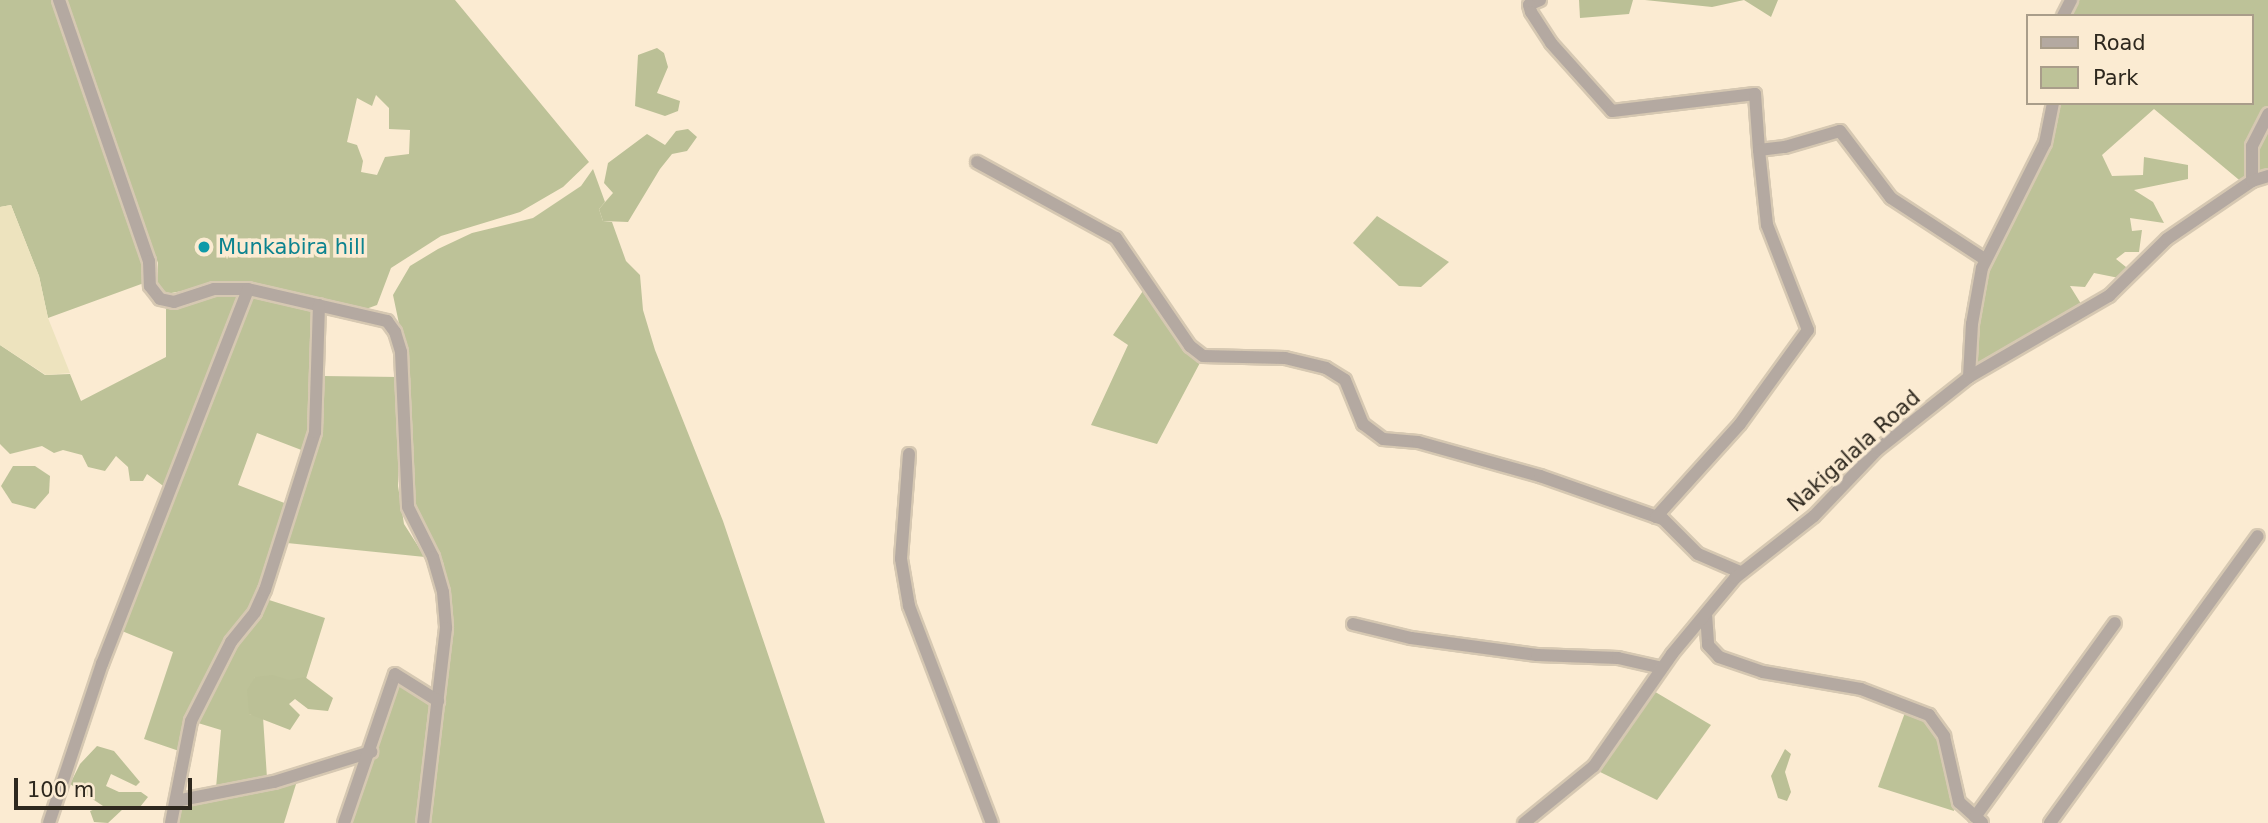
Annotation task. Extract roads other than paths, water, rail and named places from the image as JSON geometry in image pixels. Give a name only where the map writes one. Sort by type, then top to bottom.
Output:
[{"type":"street","points":[[59,0],[146,251],[150,286],[160,299],[174,302],[214,289],[248,289],[387,321],[398,342],[408,507],[433,557],[443,592],[446,628],[423,823]]},
{"type":"street","points":[[1540,0],[1529,5],[1550,43],[1612,111],[1755,94],[1767,225],[1808,330],[1740,424],[1656,517]]},
{"type":"street","points":[[1969,377],[1972,324],[1986,260],[2045,143],[2053,105]]},
{"type":"street","points":[[2252,181],[2252,146],[2268,114]]},
{"type":"street","points":[[1759,150],[1840,131],[1891,198],[1986,260]]},
{"type":"street","points":[[977,162],[1116,238],[1190,346],[1203,356],[1285,358],[1319,365],[1345,380],[1363,424],[1384,439],[1418,442],[1540,476],[1656,517],[1673,526],[1698,554],[1740,572]]},
{"type":"street","name":"Nakigalala Road","points":[[1524,823],[1594,766],[1662,668],[1740,572],[1814,516],[1871,456],[1969,377],[2109,296],[2166,239],[2252,181],[2268,176]]},
{"type":"street","points":[[49,823],[102,664],[248,289]]},
{"type":"street","points":[[171,823],[191,721],[231,642],[255,612],[265,590],[315,432],[319,306]]},
{"type":"street","points":[[909,454],[901,559],[909,606],[992,823]]},
{"type":"street","points":[[2050,823],[2258,536]]},
{"type":"street","points":[[1706,614],[1708,645]]},
{"type":"street","points":[[1682,643],[1708,645],[1720,657],[1758,671],[1861,689],[1919,708],[1942,730],[1957,798],[1979,820],[2116,623]]},
{"type":"street","points":[[1353,624],[1411,638],[1536,655],[1618,658],[1662,668]]},
{"type":"street","points":[[344,823],[371,752],[395,674],[438,701]]},
{"type":"street","points":[[176,801],[274,782],[371,752]]},
{"type":"place","name":"Munkabira hill","points":[[204,247]]}]
